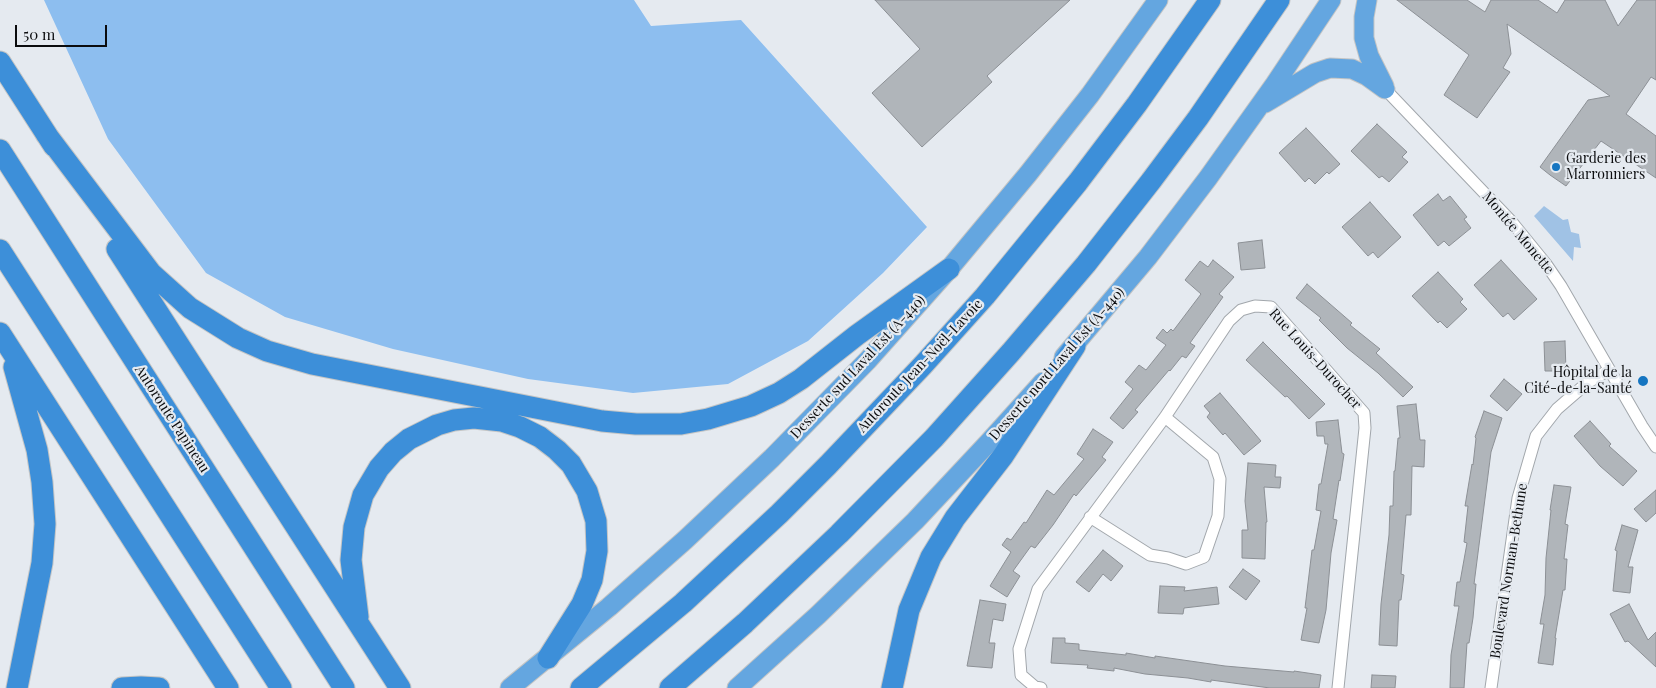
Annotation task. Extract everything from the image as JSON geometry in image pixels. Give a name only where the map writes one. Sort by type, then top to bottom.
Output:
[{"type":"highway","name":"Desserte sud Laval Est (A-440)","points":[[510,688],[659,563],[772,458],[868,360],[949,269],[1048,150],[1158,0]]},
{"type":"highway","name":"Autoroute Jean-Noël-Lavoie","points":[[582,688],[683,603],[773,519],[828,465],[940,347],[1078,182],[1137,104],[1210,0]]},
{"type":"highway","points":[[670,688],[745,623],[852,522],[934,438],[1011,352],[1086,264],[1151,182],[1198,118],[1279,0]]},
{"type":"highway","name":"Desserte nord Laval Est (A-440)","points":[[737,688],[831,603],[915,521],[1075,346],[1161,239],[1259,107],[1331,0]]},
{"type":"highway","points":[[1367,0],[1364,28],[1366,47],[1386,90]]},
{"type":"highway","points":[[0,62],[137,281],[400,688]]},
{"type":"highway","points":[[1259,107],[1315,73],[1330,68],[1352,69],[1367,76],[1386,90]]},
{"type":"highway","points":[[46,134],[151,273],[190,308],[238,338],[267,351],[305,362],[602,421],[636,424],[681,424],[708,419],[751,406],[801,379],[858,334],[949,269]]},
{"type":"highway","name":"Autoroute Papineau","points":[[0,150],[344,688]]},
{"type":"highway","points":[[0,250],[280,688]]},
{"type":"highway","points":[[4,339],[37,450],[45,511],[42,563],[17,688]]},
{"type":"highway","points":[[4,339],[228,688]]},
{"type":"highway","points":[[892,688],[909,610],[931,557],[955,518],[1004,456],[1075,346]]},
{"type":"highway","points":[[359,625],[351,549],[356,516],[363,495],[373,476],[386,459],[400,446],[428,428],[454,420],[493,419],[530,432],[557,450],[571,464],[583,482],[594,512],[598,540],[592,580],[582,604],[548,658]]},
{"type":"highway","points":[[122,688],[141,686],[160,688]]},
{"type":"street","name":"Montée Monette","points":[[1386,90],[1511,221],[1532,246],[1561,286],[1656,447]]},
{"type":"street","name":"Rue Louis-Durocher","points":[[1041,688],[1035,687],[1021,674],[1019,649],[1038,589],[1165,417],[1229,321],[1241,310],[1255,306],[1271,307],[1364,413],[1365,428],[1338,688]]},
{"type":"street","name":"Boulevard Norman-Bethune","points":[[1491,688],[1518,498],[1536,436],[1557,409],[1587,383],[1609,370]]},
{"type":"street","points":[[1090,517],[1150,555],[1186,564],[1204,557],[1218,516],[1220,479],[1213,457],[1165,417]]},
{"type":"shaded area","points":[[44,0],[634,0],[651,26],[741,20],[927,227],[883,273],[808,341],[728,384],[633,393],[528,379],[393,349],[285,317],[206,273],[108,139]]},
{"type":"shaded area","points":[[1544,206],[1563,220],[1568,219],[1571,232],[1579,234],[1581,248],[1574,247],[1573,261],[1534,216]]},
{"type":"building","points":[[875,0],[1070,0],[987,76],[992,82],[922,147],[872,93],[920,49]]},
{"type":"building","points":[[1397,0],[1467,0],[1485,12],[1491,0],[1538,0],[1557,13],[1565,0],[1605,0],[1618,26],[1637,0],[1656,0],[1656,80],[1651,77],[1626,114],[1656,136],[1656,178],[1601,141],[1566,186],[1540,167],[1588,100],[1610,96],[1507,24],[1511,54],[1503,68],[1510,72],[1477,118],[1444,95],[1469,55]]},
{"type":"building","points":[[1377,124],[1407,152],[1402,157],[1408,162],[1389,182],[1382,176],[1379,178],[1351,151]]},
{"type":"building","points":[[1306,128],[1340,164],[1329,174],[1327,172],[1315,184],[1309,178],[1305,182],[1279,153]]},
{"type":"building","points":[[1438,194],[1443,201],[1450,196],[1467,217],[1464,219],[1471,228],[1449,246],[1444,241],[1438,246],[1413,215]]},
{"type":"building","points":[[1370,202],[1401,237],[1378,258],[1373,252],[1368,256],[1342,227]]},
{"type":"building","points":[[1262,240],[1265,268],[1241,270],[1238,243]]},
{"type":"building","points":[[1213,260],[1234,277],[1219,294],[1223,297],[1190,343],[1195,346],[1186,358],[1182,356],[1169,370],[1135,410],[1138,412],[1123,429],[1110,418],[1133,389],[1125,382],[1139,365],[1146,370],[1166,345],[1156,338],[1163,329],[1167,333],[1171,329],[1173,331],[1201,294],[1185,280],[1200,261],[1208,267]]},
{"type":"building","points":[[1501,260],[1537,299],[1514,320],[1508,313],[1503,317],[1474,285]]},
{"type":"building","points":[[1438,272],[1463,299],[1460,302],[1467,309],[1447,328],[1440,321],[1438,323],[1412,296]]},
{"type":"building","points":[[1307,284],[1352,323],[1350,325],[1380,349],[1376,353],[1413,387],[1403,397],[1378,373],[1347,348],[1319,320],[1321,318],[1296,298]]},
{"type":"building","points":[[1565,341],[1566,371],[1545,371],[1544,342]]},
{"type":"building","points":[[1263,342],[1325,404],[1309,419],[1287,396],[1285,397],[1246,360]]},
{"type":"building","points":[[1504,379],[1522,394],[1507,411],[1490,396]]},
{"type":"building","points":[[1220,393],[1261,441],[1244,455],[1225,433],[1223,435],[1207,417],[1210,413],[1204,406]]},
{"type":"building","points":[[1416,404],[1420,440],[1425,440],[1424,467],[1412,466],[1411,515],[1406,515],[1401,574],[1404,575],[1401,600],[1399,600],[1397,646],[1379,645],[1390,506],[1393,506],[1394,471],[1398,438],[1400,438],[1397,406]]},
{"type":"building","points":[[1484,411],[1502,418],[1491,452],[1474,584],[1476,584],[1473,618],[1469,643],[1467,643],[1464,688],[1450,688],[1451,655],[1459,606],[1454,606],[1457,582],[1460,582],[1467,543],[1464,542],[1468,506],[1465,506],[1473,465],[1475,437]]},
{"type":"building","points":[[1338,420],[1342,453],[1344,454],[1333,519],[1337,520],[1331,553],[1326,610],[1319,643],[1301,640],[1307,608],[1305,608],[1312,550],[1314,550],[1321,511],[1316,510],[1319,484],[1321,484],[1328,444],[1325,444],[1324,436],[1317,436],[1316,422]]},
{"type":"building","points":[[1590,421],[1611,444],[1609,446],[1637,471],[1623,486],[1600,466],[1574,436]]},
{"type":"building","points":[[1093,429],[1113,442],[1102,457],[1106,460],[1076,496],[1074,494],[1035,548],[1031,546],[1013,571],[1020,576],[1007,597],[990,586],[1011,552],[1002,545],[1007,538],[1011,540],[1024,522],[1026,523],[1047,490],[1054,495],[1084,459],[1077,454]]},
{"type":"building","points":[[1248,463],[1276,465],[1275,477],[1281,477],[1280,488],[1264,487],[1267,522],[1265,559],[1242,558],[1242,530],[1248,530],[1245,501]]},
{"type":"building","points":[[1554,485],[1571,487],[1565,524],[1568,525],[1564,559],[1567,559],[1565,590],[1563,590],[1555,638],[1553,665],[1538,663],[1544,624],[1540,624],[1545,595],[1546,558]]},
{"type":"building","points":[[1656,490],[1656,513],[1646,522],[1634,509]]},
{"type":"building","points":[[1622,525],[1638,530],[1628,567],[1633,567],[1630,593],[1613,591],[1617,551],[1615,550]]},
{"type":"building","points":[[1103,550],[1123,566],[1111,581],[1103,574],[1089,592],[1076,582]]},
{"type":"building","points":[[1243,569],[1260,581],[1246,600],[1229,587]]},
{"type":"building","points":[[1160,586],[1185,587],[1184,591],[1217,587],[1219,604],[1184,608],[1183,614],[1158,613]]},
{"type":"building","points":[[980,600],[1006,604],[1003,621],[993,619],[989,643],[995,643],[992,668],[967,666]]},
{"type":"building","points":[[1629,604],[1648,640],[1656,632],[1656,667],[1628,641],[1625,642],[1610,614]]},
{"type":"building","points":[[1053,638],[1065,638],[1065,643],[1079,644],[1079,650],[1126,655],[1126,653],[1225,666],[1321,675],[1319,688],[1270,688],[1145,674],[1114,668],[1114,671],[1087,668],[1088,665],[1051,663]]},
{"type":"building","points":[[1372,675],[1396,676],[1395,688],[1371,688]]},
{"type":"place","name":"Garderie des Marronniers","points":[[1556,167]]},
{"type":"place","name":"Hôpital de la Cité-de-la-Santé","points":[[1643,381]]}]
